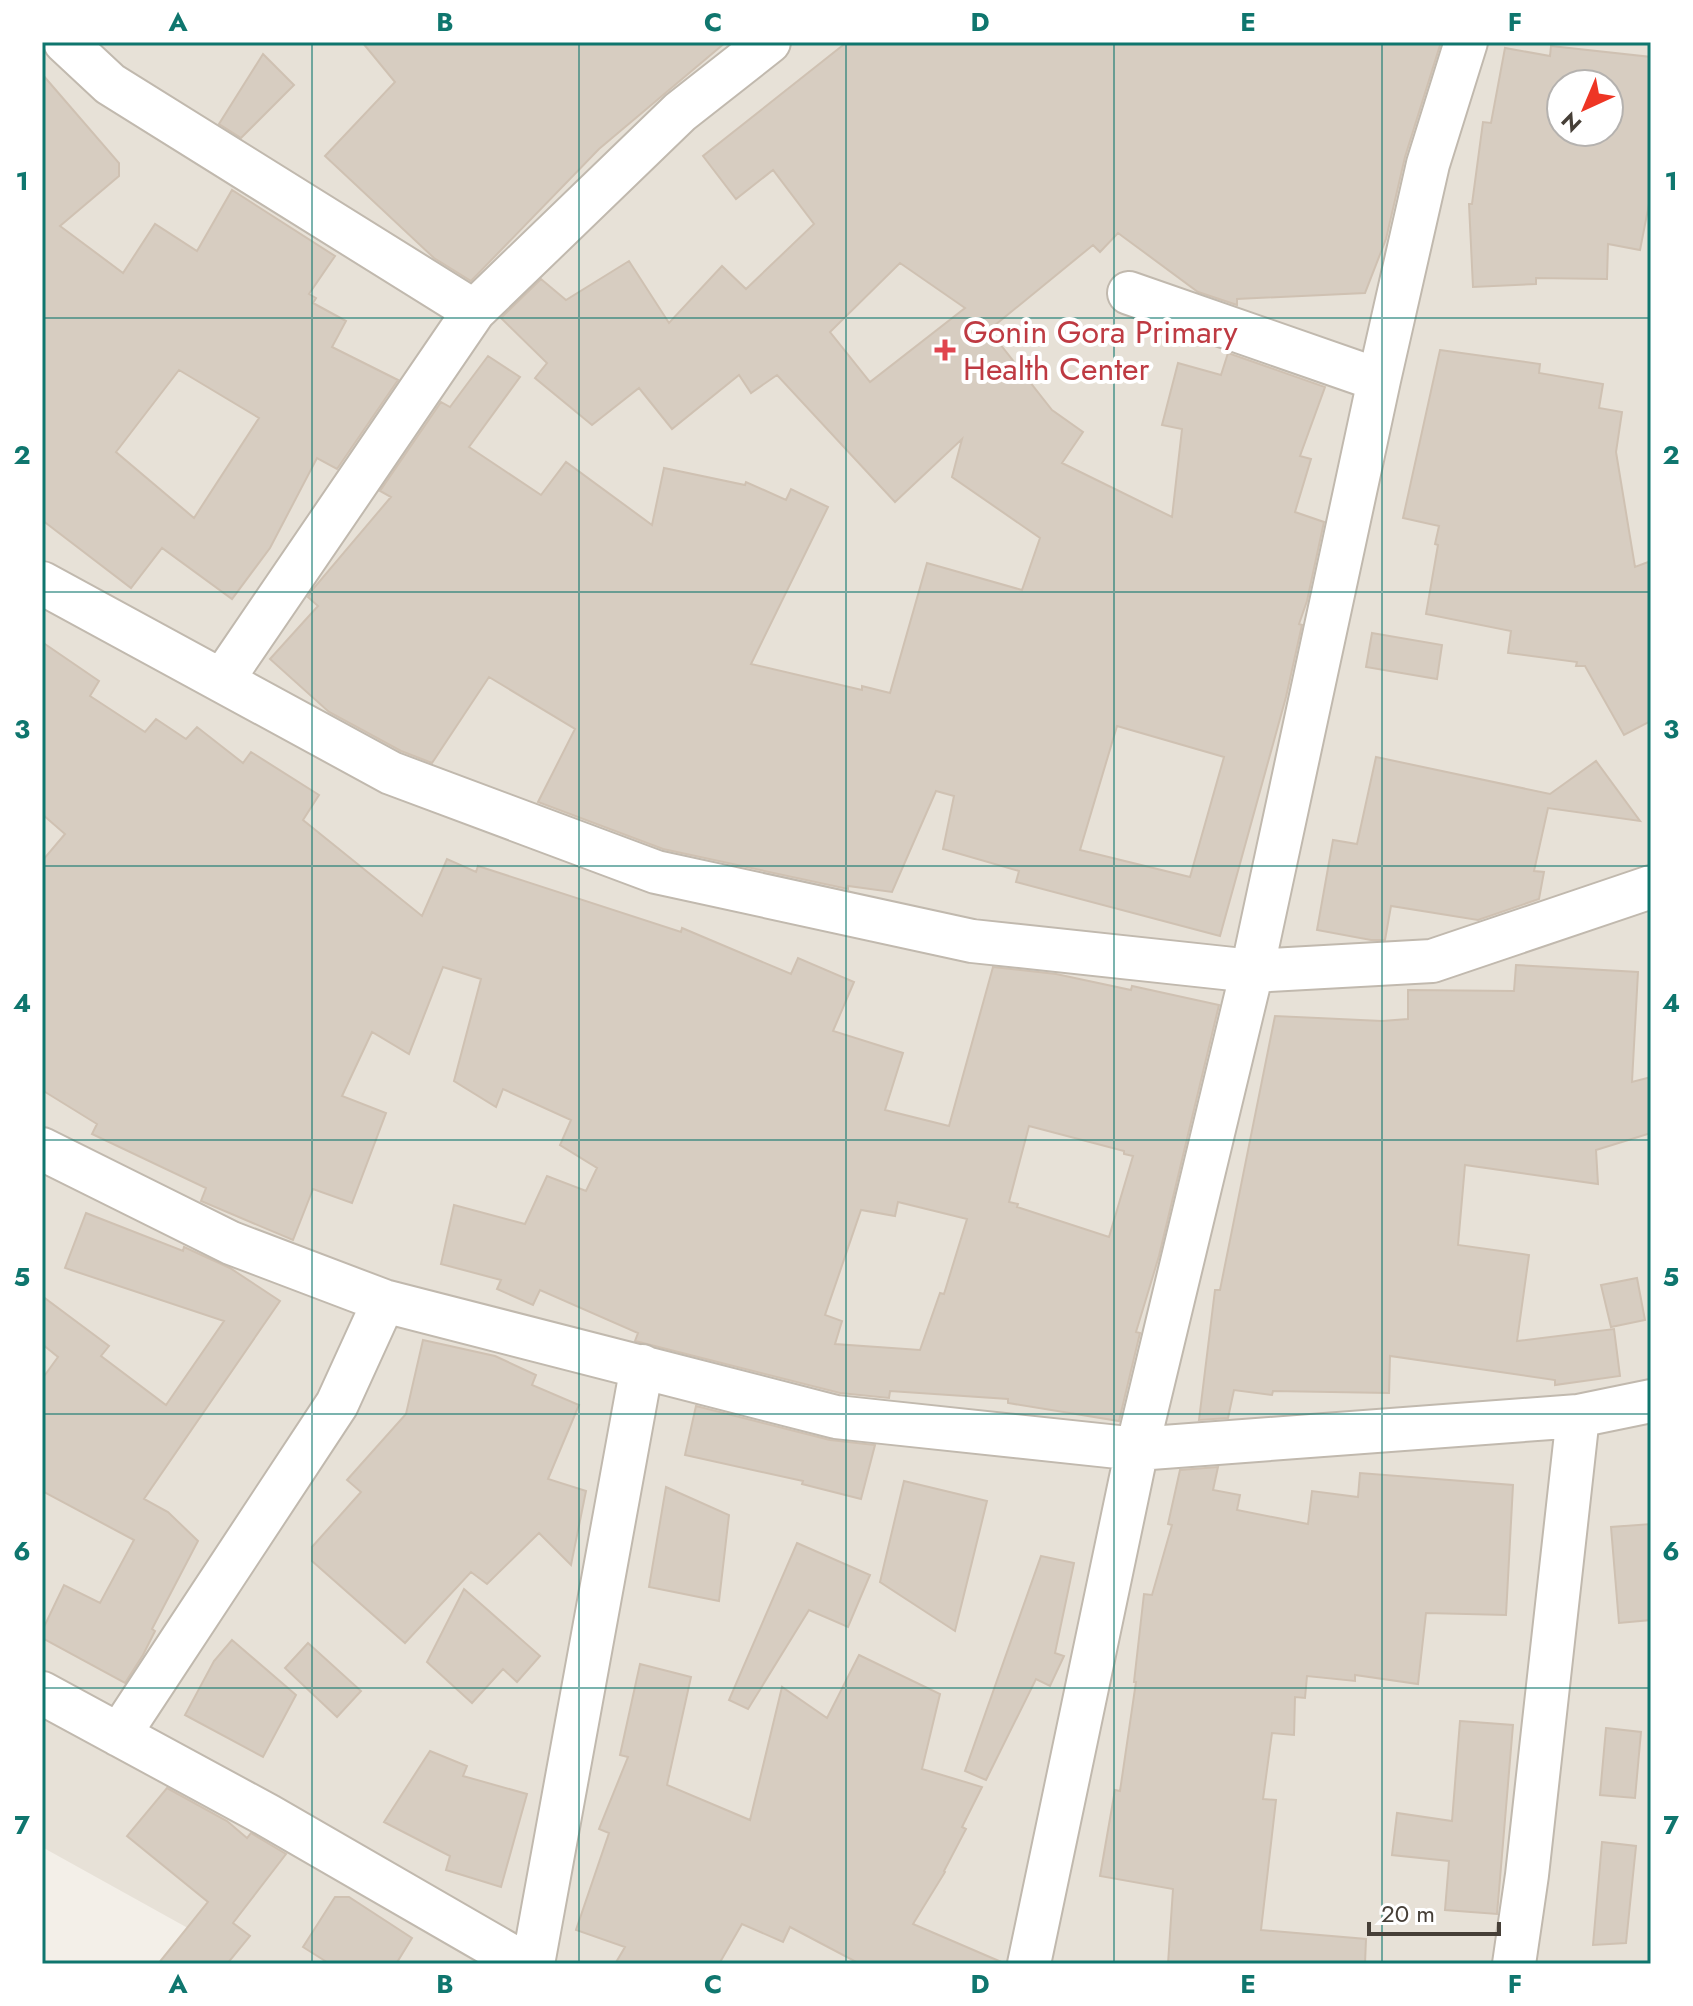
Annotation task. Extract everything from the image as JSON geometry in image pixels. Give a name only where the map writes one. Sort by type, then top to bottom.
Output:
[{"type":"street","points":[[65,42],[110,84],[474,311]]},
{"type":"street","points":[[223,679],[474,311],[680,112],[769,42]]},
{"type":"street","points":[[1029,1964],[1137,1449],[1252,971],[1428,164],[1466,42]]},
{"type":"street","points":[[1129,293],[1379,380]]},
{"type":"street","points":[[42,583],[391,773],[656,872],[972,941],[1252,971],[1432,961],[1651,887]]},
{"type":"street","points":[[42,1149],[231,1243],[384,1301],[836,1417],[1137,1449],[1578,1416],[1651,1401]]},
{"type":"street","points":[[119,1735],[337,1404],[384,1301]]},
{"type":"street","points":[[533,1964],[642,1366]]},
{"type":"street","points":[[1514,1964],[1527,1875],[1578,1416]]},
{"type":"street","points":[[42,1693],[267,1815],[525,1964]]},
{"type":"shaded area","points":[[42,42],[1651,42],[1651,1964],[190,1964],[195,1932],[42,1847]]},
{"type":"building","points":[[362,42],[726,42],[599,149],[471,281],[434,258],[325,156],[395,82]]},
{"type":"building","points":[[847,42],[1441,42],[1405,157],[1386,239],[1365,293],[1237,299],[1237,305],[1198,292],[1118,233],[1100,252],[1093,245],[989,330],[1052,410],[1083,432],[1062,463],[1172,517],[1182,429],[1162,425],[1178,363],[1221,375],[1228,353],[1325,387],[1300,456],[1311,459],[1295,512],[1324,522],[1299,624],[1302,625],[1286,697],[1220,936],[1016,882],[1019,871],[943,849],[954,796],[936,791],[892,892],[848,886],[848,889],[663,849],[538,802],[575,729],[489,677],[432,763],[401,751],[329,712],[270,659],[318,606],[308,597],[313,589],[391,497],[380,491],[441,402],[450,407],[488,356],[520,377],[469,447],[541,495],[566,462],[652,525],[664,468],[745,485],[746,482],[786,500],[791,489],[828,507],[751,664],[862,690],[862,686],[890,693],[927,563],[1022,590],[1040,538],[952,477],[962,439],[895,502],[777,375],[751,393],[739,375],[672,429],[639,388],[592,425],[535,378],[547,363],[501,318],[541,279],[566,300],[629,261],[669,323],[722,266],[746,289],[814,224],[773,170],[736,199],[703,156]],"holes":[[[900,263],[965,308],[870,382],[830,332]],[[1117,726],[1224,757],[1190,877],[1080,850]]]},
{"type":"building","points":[[1551,46],[1651,57],[1651,194],[1640,250],[1608,244],[1607,279],[1536,278],[1536,284],[1473,287],[1469,204],[1472,204],[1483,122],[1491,123],[1505,48],[1550,56]]},
{"type":"building","points":[[263,54],[294,85],[241,138],[219,124]]},
{"type":"building","points":[[42,74],[119,163],[119,176],[60,226],[123,273],[155,224],[197,251],[232,190],[335,256],[309,294],[316,298],[313,303],[346,321],[332,347],[398,380],[337,469],[317,458],[270,548],[232,599],[162,548],[131,588],[42,520]],"holes":[[[179,370],[259,418],[194,518],[116,452]]]},
{"type":"building","points":[[1440,350],[1540,364],[1539,373],[1603,384],[1599,408],[1622,412],[1616,452],[1635,567],[1651,561],[1651,721],[1624,735],[1585,666],[1576,666],[1577,662],[1508,653],[1511,631],[1426,614],[1439,526],[1403,518]]},
{"type":"building","points":[[1372,633],[1442,645],[1437,679],[1366,667]]},
{"type":"building","points":[[42,642],[99,681],[90,696],[145,732],[156,719],[186,739],[197,727],[243,763],[251,752],[319,795],[303,820],[422,916],[447,859],[476,872],[478,866],[681,932],[682,928],[791,974],[798,958],[854,982],[833,1031],[903,1053],[885,1110],[949,1126],[993,967],[1056,974],[1131,990],[1132,986],[1219,1005],[1159,1256],[1136,1332],[1140,1333],[1119,1421],[1008,1403],[1008,1399],[890,1391],[889,1398],[840,1393],[635,1341],[638,1333],[540,1290],[533,1305],[497,1289],[501,1280],[441,1264],[454,1205],[525,1224],[547,1176],[586,1191],[597,1168],[560,1145],[571,1120],[503,1089],[496,1107],[454,1081],[481,979],[443,967],[409,1054],[372,1032],[342,1096],[386,1113],[352,1203],[313,1189],[293,1240],[201,1201],[206,1188],[92,1134],[97,1124],[42,1090],[42,861],[65,834],[42,814]],"holes":[[[1029,1126],[1133,1156],[1109,1237],[1009,1202]],[[898,1202],[967,1219],[944,1294],[940,1293],[920,1350],[835,1344],[842,1321],[825,1315],[861,1210],[895,1216]]]},
{"type":"building","points":[[1376,757],[1550,794],[1596,761],[1640,821],[1548,808],[1534,871],[1544,872],[1539,899],[1478,920],[1391,906],[1385,940],[1317,930],[1333,840],[1357,844]]},
{"type":"building","points":[[1516,965],[1638,972],[1632,1082],[1651,1077],[1651,1133],[1596,1150],[1598,1184],[1465,1165],[1458,1245],[1529,1255],[1517,1341],[1614,1329],[1620,1376],[1555,1385],[1555,1380],[1390,1356],[1389,1393],[1273,1391],[1272,1395],[1234,1390],[1228,1418],[1199,1420],[1215,1290],[1220,1290],[1275,1016],[1382,1021],[1408,1019],[1408,990],[1514,991]]},
{"type":"building","points":[[86,1213],[183,1251],[184,1247],[230,1268],[280,1301],[144,1499],[168,1512],[198,1541],[152,1629],[155,1631],[143,1655],[125,1683],[42,1638],[42,1631],[64,1585],[100,1603],[134,1540],[42,1491],[42,1379],[58,1357],[42,1344],[42,1296],[109,1346],[101,1356],[166,1405],[224,1321],[65,1268]]},
{"type":"building","points":[[1637,1278],[1645,1320],[1611,1327],[1601,1285]]},
{"type":"building","points":[[423,1340],[495,1356],[536,1375],[532,1385],[579,1405],[548,1479],[586,1491],[571,1565],[539,1533],[487,1584],[471,1572],[405,1643],[312,1561],[312,1547],[361,1492],[347,1480],[406,1414]]},
{"type":"building","points":[[696,1406],[830,1440],[875,1445],[861,1499],[802,1484],[803,1481],[685,1455]]},
{"type":"building","points":[[1218,1467],[1213,1490],[1240,1495],[1237,1510],[1308,1524],[1312,1491],[1358,1497],[1360,1473],[1513,1485],[1506,1615],[1426,1613],[1418,1684],[1355,1675],[1355,1681],[1307,1676],[1305,1698],[1295,1697],[1294,1735],[1272,1733],[1263,1799],[1276,1800],[1261,1930],[1366,1939],[1365,1964],[1168,1964],[1173,1889],[1100,1876],[1115,1790],[1120,1791],[1136,1682],[1144,1594],[1152,1595],[1172,1525],[1168,1524],[1180,1470]]},
{"type":"building","points":[[904,1481],[987,1501],[955,1631],[880,1582]]},
{"type":"building","points":[[666,1487],[729,1515],[719,1601],[649,1587]]},
{"type":"building","points":[[1651,1524],[1651,1620],[1619,1623],[1611,1527]]},
{"type":"building","points":[[797,1543],[870,1575],[848,1627],[809,1610],[748,1709],[729,1700]]},
{"type":"building","points":[[1041,1556],[1074,1563],[1055,1653],[1064,1656],[1050,1686],[1036,1679],[986,1780],[965,1771]]},
{"type":"building","points":[[464,1589],[540,1656],[517,1682],[503,1669],[472,1703],[427,1662]]},
{"type":"building","points":[[232,1640],[296,1695],[263,1757],[185,1715],[214,1661]]},
{"type":"building","points":[[308,1643],[361,1691],[337,1717],[285,1668]]},
{"type":"building","points":[[859,1655],[940,1694],[922,1769],[982,1787],[945,1872],[913,1924],[1006,1964],[860,1964],[790,1927],[783,1942],[742,1924],[719,1964],[615,1964],[625,1947],[576,1930],[609,1833],[599,1829],[628,1757],[620,1755],[640,1664],[691,1677],[667,1785],[750,1820],[782,1687],[827,1718]]},
{"type":"building","points":[[1460,1721],[1513,1725],[1497,1914],[1445,1910],[1449,1861],[1392,1855],[1397,1813],[1452,1821]]},
{"type":"building","points":[[1606,1728],[1641,1732],[1635,1798],[1600,1795]]},
{"type":"building","points":[[430,1751],[467,1766],[463,1776],[527,1794],[501,1887],[446,1870],[450,1856],[384,1822]]},
{"type":"building","points":[[167,1788],[227,1821],[247,1838],[251,1833],[286,1854],[233,1923],[250,1936],[227,1964],[158,1964],[208,1902],[127,1836]]},
{"type":"building","points":[[1602,1842],[1636,1846],[1626,1943],[1593,1945]]},
{"type":"building","points":[[335,1897],[349,1897],[412,1938],[396,1964],[330,1964],[303,1947]]},
{"type":"place","name":"Gonin Gora Primary Health Center","points":[[945,350]]}]
